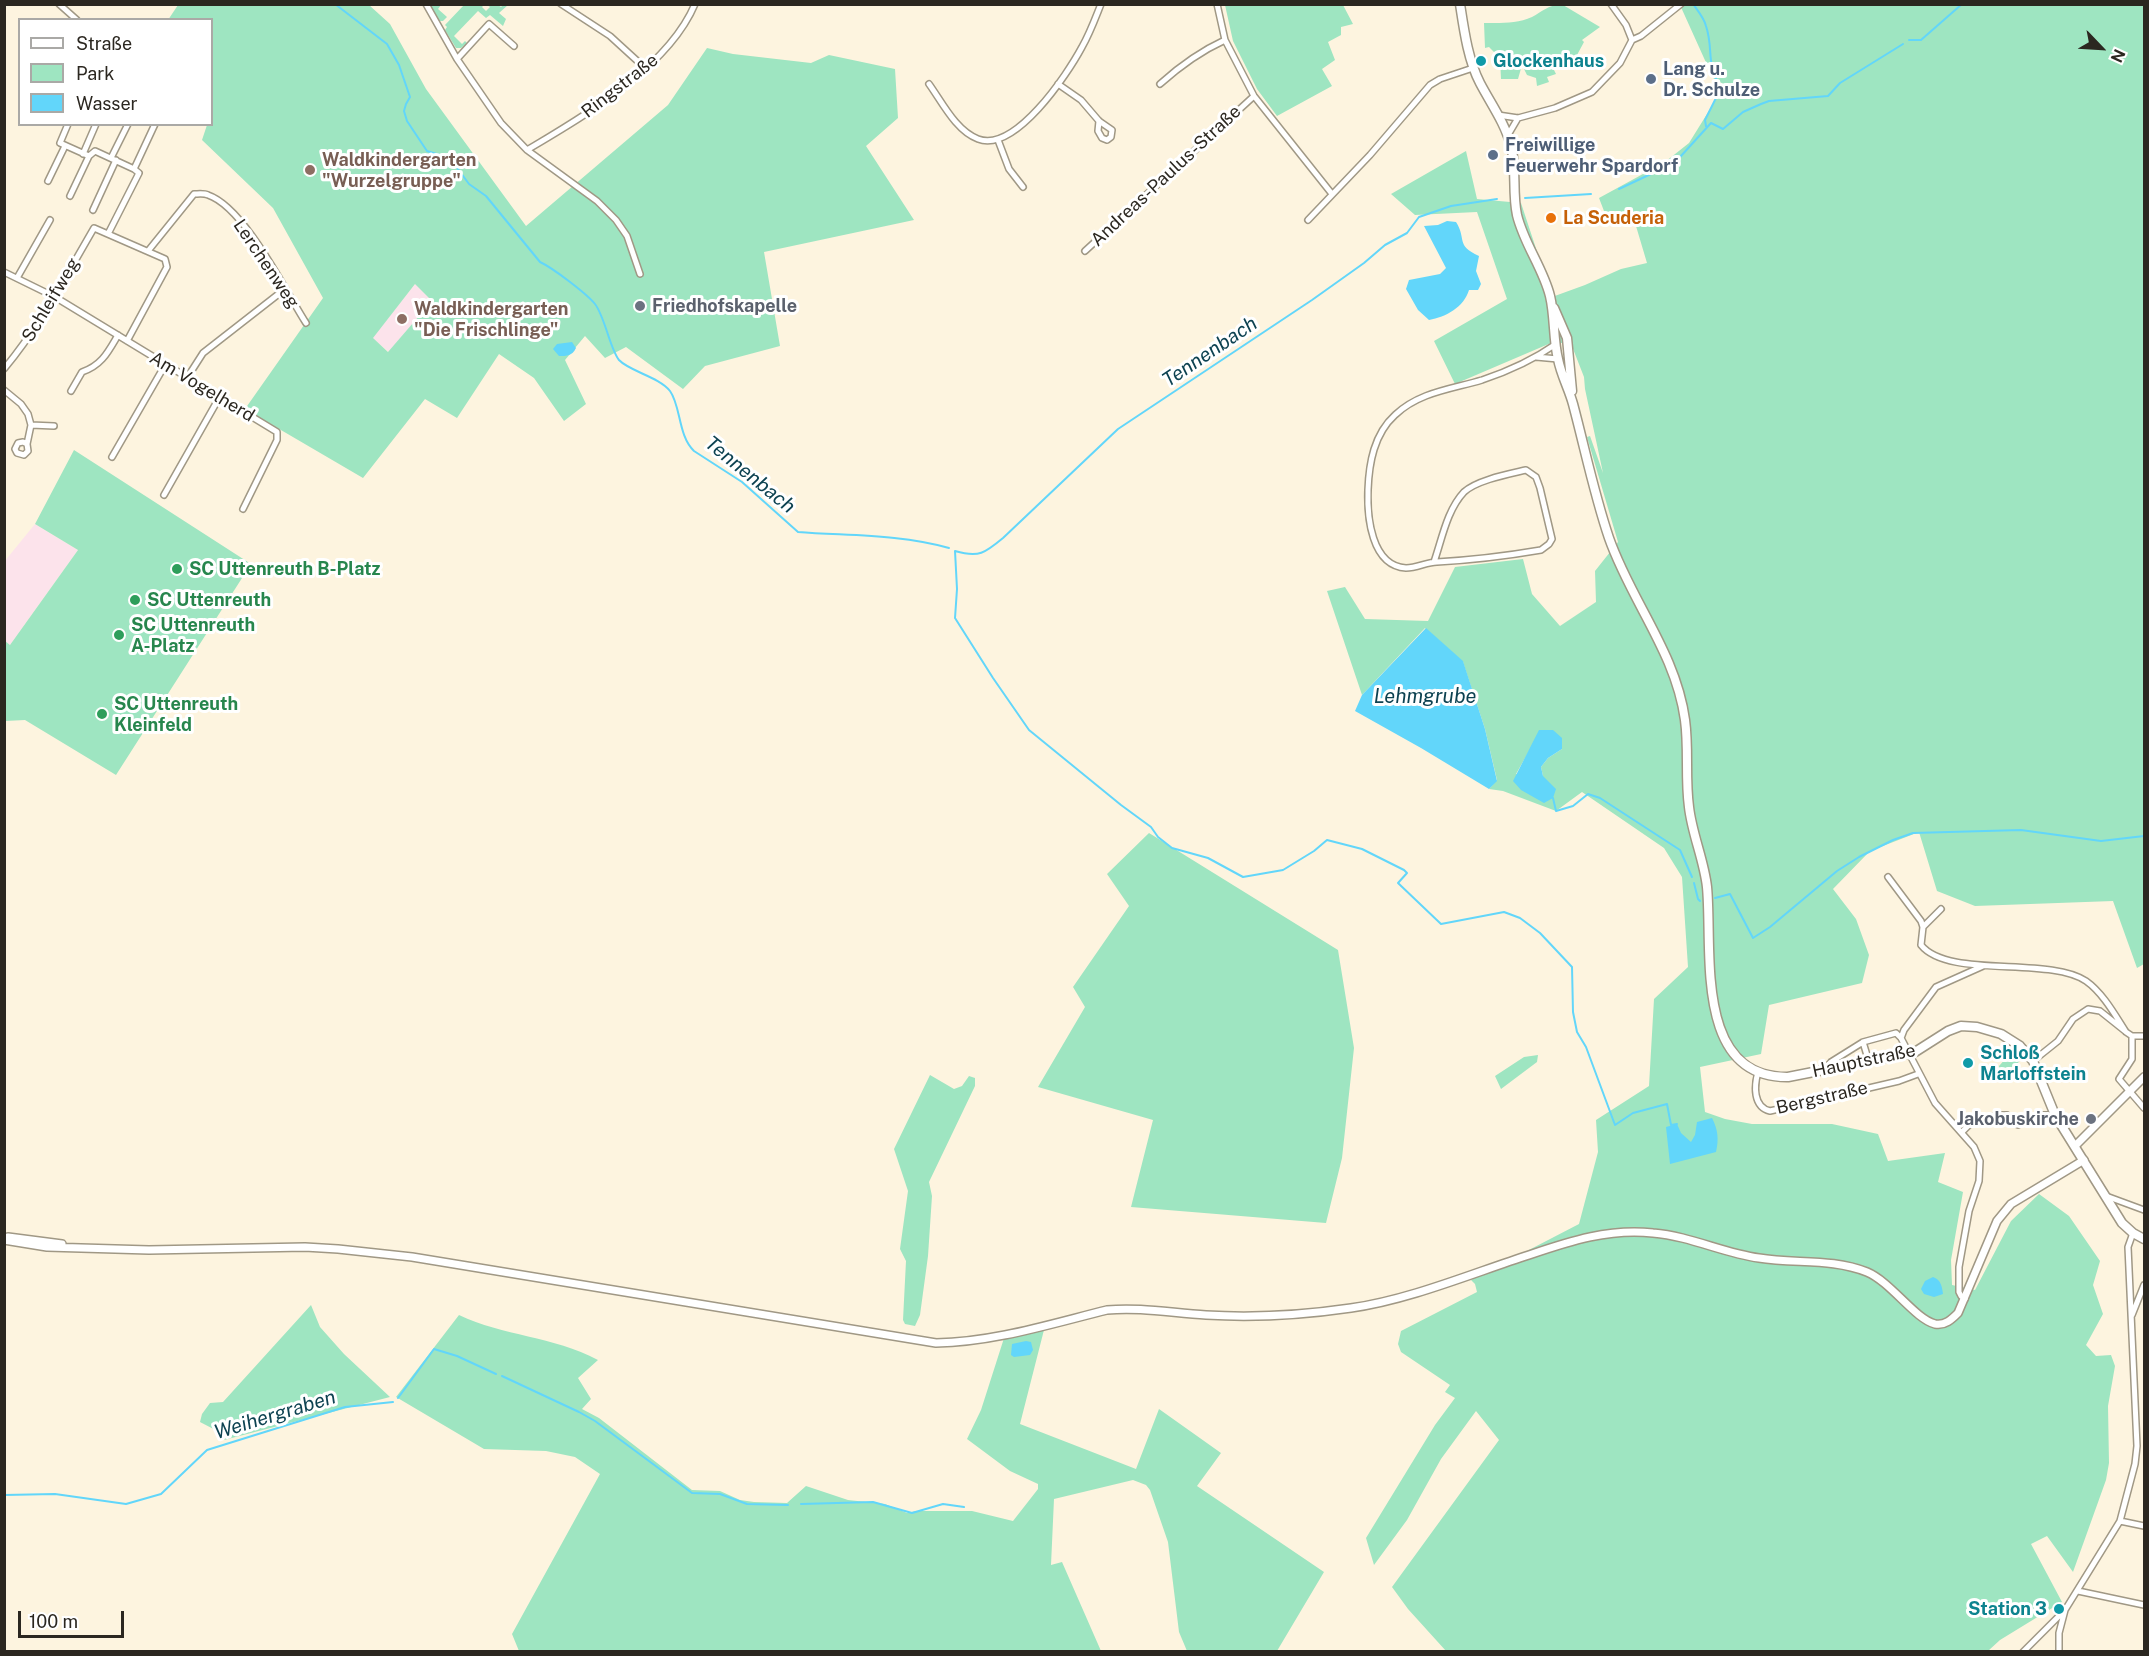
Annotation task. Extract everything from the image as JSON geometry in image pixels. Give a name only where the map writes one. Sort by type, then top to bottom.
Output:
[{"type":"main road","points":[[1460,4],[1473,68],[1508,135],[1513,160],[1514,193],[1518,218],[1546,282],[1552,305],[1558,359],[1572,400]]},
{"type":"main road","points":[[1552,305],[1565,329],[1569,350],[1572,400]]},
{"type":"main road","points":[[1556,344],[1565,345],[1569,350]]},
{"type":"main road","points":[[1558,359],[1569,350]]},
{"type":"main road","name":"Hauptstraße","points":[[1572,400],[1592,484],[1615,554],[1670,663],[1679,689],[1686,723],[1689,811],[1702,859],[1707,889],[1709,974],[1717,1017],[1724,1036],[1734,1052],[1744,1064],[1758,1072],[1788,1077],[1910,1053],[1925,1047],[1951,1030],[1970,1026],[1989,1029],[2007,1037],[2020,1046],[2033,1061],[2055,1115],[2122,1223],[2133,1233],[2145,1239]]},
{"type":"street","points":[[59,4],[75,18]]},
{"type":"street","points":[[426,4],[457,59],[501,123],[527,150],[597,201],[616,220],[627,236],[640,274]]},
{"type":"street","points":[[561,4],[610,36],[645,68]]},
{"type":"street","name":"Ringstraße","points":[[527,150],[599,107],[645,68],[678,36],[695,4]]},
{"type":"street","points":[[929,84],[966,132],[983,140],[998,140],[1015,130],[1058,84],[1082,47],[1101,4]]},
{"type":"street","name":"Andreas-Paulus-Straße","points":[[1085,251],[1254,96],[1225,40],[1216,4]]},
{"type":"street","points":[[1611,4],[1626,25],[1632,40]]},
{"type":"street","points":[[1498,115],[1518,118],[1555,108],[1592,92],[1620,63],[1632,40],[1641,36],[1681,4]]},
{"type":"street","points":[[457,59],[489,24],[514,46]]},
{"type":"street","points":[[1160,84],[1177,69],[1225,40]]},
{"type":"street","points":[[1308,220],[1370,155],[1430,84],[1473,68]]},
{"type":"street","points":[[1058,84],[1088,106],[1099,121]]},
{"type":"street","points":[[1254,96],[1332,194]]},
{"type":"street","points":[[1508,135],[1518,118]]},
{"type":"street","points":[[67,126],[60,143],[86,155],[95,151],[139,173],[108,234],[165,259],[167,267],[128,341]]},
{"type":"street","points":[[70,196],[95,126]]},
{"type":"street","points":[[93,210],[127,126]]},
{"type":"street","points":[[135,169],[154,126]]},
{"type":"street","points":[[998,140],[1009,170],[1023,187]]},
{"type":"street","points":[[48,181],[65,146]]},
{"type":"street","name":"Lerchenweg","points":[[148,251],[194,194],[206,194],[225,206],[248,230],[306,323]]},
{"type":"street","points":[[17,278],[50,219]]},
{"type":"street","name":"Schleifweg","points":[[4,369],[21,350],[55,297],[94,228],[108,234]]},
{"type":"street","name":"Am Vogelherd","points":[[4,272],[55,297],[277,432],[277,440],[243,509]]},
{"type":"street","points":[[188,378],[203,353],[285,289]]},
{"type":"street","points":[[71,391],[82,372],[93,368],[104,359],[118,335]]},
{"type":"street","points":[[1434,562],[1450,516],[1465,492],[1481,483],[1526,470],[1536,477],[1552,538],[1549,544],[1541,550],[1434,562],[1410,567],[1394,565],[1382,555],[1375,541],[1368,508],[1369,469],[1383,428],[1408,404],[1424,396],[1482,380],[1536,357],[1556,344]]},
{"type":"street","points":[[1536,357],[1558,359]]},
{"type":"street","points":[[112,457],[165,365]]},
{"type":"street","points":[[4,390],[21,404],[28,414],[31,425],[27,444]]},
{"type":"street","points":[[164,495],[219,398]]},
{"type":"street","points":[[31,425],[54,426]]},
{"type":"street","points":[[1888,878],[1921,921],[1923,927],[1920,940],[1925,950],[1956,961],[1984,966],[2030,968],[2073,974],[2096,989],[2129,1034],[2132,1059],[2119,1079],[2145,1108]]},
{"type":"street","points":[[1923,927],[1941,909]]},
{"type":"street","points":[[1901,1038],[1904,1030],[1936,987],[1984,966]]},
{"type":"street","points":[[2033,1061],[2058,1041],[2073,1019],[2088,1009],[2100,1011],[2129,1034],[2145,1036]]},
{"type":"street","points":[[1823,1071],[1831,1062],[1863,1042],[1896,1034],[1910,1053],[1918,1074],[1935,1103],[1974,1148],[1980,1161],[1979,1181],[1969,1212],[1959,1267],[1959,1292],[1961,1296],[1967,1295]]},
{"type":"street","points":[[1863,1042],[1869,1062]]},
{"type":"street","name":"Bergstraße","points":[[1758,1072],[1755,1083],[1757,1097],[1761,1107],[1770,1111],[1899,1081],[1918,1074]]},
{"type":"street","points":[[2075,1146],[2145,1077]]},
{"type":"street","points":[[1962,1132],[1972,1122],[2000,1115],[2007,1115],[2014,1124],[2018,1125],[2037,1116],[2055,1115]]},
{"type":"street","points":[[4,1239],[47,1247],[339,1249],[412,1257],[936,1343],[993,1338],[1107,1310],[1144,1309],[1240,1317],[1305,1314],[1351,1308],[1410,1294],[1599,1234],[1652,1232],[1758,1258],[1835,1264],[1867,1272],[1885,1282],[1920,1316],[1935,1324],[1946,1323],[1958,1313],[1997,1221],[2003,1212],[2011,1204],[2084,1160]]},
{"type":"street","points":[[2106,1196],[2145,1210]]},
{"type":"street","points":[[2023,1652],[2065,1610],[2120,1521],[2135,1464],[2137,1446],[2128,1247],[2133,1233]]},
{"type":"street","points":[[2132,1316],[2145,1285]]},
{"type":"street","points":[[2120,1521],[2145,1526]]},
{"type":"street","points":[[2078,1591],[2145,1605]]},
{"type":"street","points":[[2059,1652],[2059,1633],[2065,1610]]},
{"type":"street","points":[[2046,1629],[2059,1633]]},
{"type":"shaded area","name":"Waldkindergarten \"Die Frischlinge\"","points":[[416,283],[432,301],[389,352],[372,338]]},
{"type":"shaded area","points":[[35,524],[78,550],[10,645],[5,641],[4,562]]},
{"type":"green space","points":[[178,5],[369,5],[390,24],[426,89],[526,226],[668,105],[707,48],[733,54],[811,63],[829,55],[895,69],[898,118],[866,146],[914,220],[764,252],[780,346],[705,366],[683,389],[626,347],[605,358],[585,336],[565,360],[586,404],[564,421],[534,378],[499,354],[457,418],[425,399],[363,478],[245,409],[323,298],[273,208],[202,140],[207,126],[213,126],[213,18],[169,18]],"holes":[[[415,284],[432,301],[388,352],[373,338]]]},
{"type":"green space","points":[[429,5],[441,5],[438,9],[447,17],[439,21]]},
{"type":"green space","points":[[464,5],[484,5],[482,7],[486,11],[490,7],[487,5],[501,7],[508,5],[499,13],[506,19],[503,26],[490,15],[486,18],[478,11],[454,36],[462,44],[465,41],[467,43],[461,48],[456,48],[445,30],[447,27],[445,25]]},
{"type":"green space","points":[[1225,5],[1343,5],[1353,24],[1341,27],[1341,35],[1328,42],[1335,60],[1322,69],[1332,86],[1277,116],[1257,89],[1233,41]]},
{"type":"green space","points":[[1563,5],[1600,27],[1582,40],[1584,42],[1577,55],[1552,66],[1556,74],[1547,77],[1549,82],[1537,86],[1536,78],[1527,75],[1522,65],[1518,79],[1501,79],[1500,58],[1489,47],[1485,48],[1484,23],[1520,21],[1550,7]]},
{"type":"green space","points":[[1680,5],[2144,5],[2144,964],[2137,968],[2113,901],[1975,906],[1937,891],[1919,832],[1870,851],[1833,889],[1856,919],[1869,955],[1862,983],[1769,1005],[1761,1054],[1700,1067],[1705,1112],[1725,1119],[1752,1124],[1832,1124],[1878,1134],[1888,1161],[1945,1153],[1938,1182],[1963,1192],[1951,1260],[1952,1285],[1975,1290],[2011,1221],[2039,1194],[2069,1216],[2100,1261],[2093,1285],[2103,1314],[2086,1345],[2096,1356],[2111,1355],[2115,1366],[2108,1406],[2109,1463],[2106,1480],[2073,1572],[2047,1536],[2031,1544],[2062,1602],[2000,1640],[1988,1651],[1446,1651],[1408,1609],[1392,1587],[1499,1440],[1476,1411],[1441,1459],[1407,1520],[1374,1565],[1366,1538],[1435,1425],[1455,1398],[1445,1392],[1450,1385],[1401,1352],[1398,1344],[1401,1331],[1477,1292],[1471,1280],[1579,1224],[1598,1152],[1596,1120],[1649,1086],[1654,999],[1688,967],[1682,877],[1664,848],[1582,792],[1556,811],[1503,791],[1489,789],[1497,780],[1485,729],[1463,662],[1425,628],[1362,695],[1327,591],[1345,587],[1365,619],[1428,621],[1455,567],[1523,559],[1532,594],[1560,626],[1596,602],[1595,571],[1618,542],[1587,437],[1590,436],[1603,473],[1584,377],[1568,336],[1566,343],[1559,343],[1558,340],[1455,384],[1434,341],[1507,299],[1477,212],[1415,215],[1391,194],[1466,151],[1477,199],[1521,203],[1552,297],[1621,269],[1647,263],[1633,216],[1609,224],[1599,198],[1665,162],[1689,143],[1725,85],[1713,78]],"holes":[[[1562,749],[1548,758],[1541,767],[1543,776],[1516,774],[1529,751]]]},
{"type":"green space","name":"SC Uttenreuth","points":[[74,450],[251,564],[116,775],[25,720],[5,721],[5,641],[10,645],[78,550],[35,524]]},
{"type":"green space","points":[[1149,833],[1338,950],[1354,1048],[1342,1158],[1326,1223],[1131,1207],[1153,1120],[1038,1087],[1085,1007],[1073,987],[1129,906],[1107,874]]},
{"type":"green space","points":[[2015,1048],[2023,1057],[2006,1077],[1999,1071],[1999,1066]]},
{"type":"green space","points":[[1538,1055],[1537,1062],[1501,1089],[1495,1076],[1524,1057]]},
{"type":"green space","points":[[930,1075],[954,1089],[962,1086],[969,1076],[975,1078],[975,1086],[929,1182],[932,1196],[928,1256],[920,1315],[915,1326],[905,1324],[903,1320],[906,1261],[900,1249],[908,1191],[894,1149]]},
{"type":"green space","points":[[311,1305],[320,1327],[344,1354],[390,1397],[224,1440],[227,1436],[200,1422],[202,1414],[210,1403],[223,1402]]},
{"type":"green space","points":[[459,1315],[493,1328],[563,1346],[598,1360],[578,1378],[591,1399],[582,1409],[599,1418],[692,1490],[720,1491],[740,1500],[754,1502],[787,1503],[806,1486],[848,1500],[885,1504],[907,1513],[972,1511],[1013,1521],[1038,1489],[1038,1484],[1010,1471],[967,1439],[981,1410],[1005,1335],[1045,1326],[1020,1424],[1136,1469],[1159,1409],[1221,1453],[1197,1486],[1324,1572],[1277,1651],[1187,1651],[1179,1632],[1168,1542],[1150,1490],[1146,1485],[1133,1480],[1054,1499],[1051,1565],[1062,1562],[1101,1651],[519,1651],[512,1634],[600,1474],[575,1457],[546,1451],[484,1449],[396,1397]]},
{"type":"water","points":[[1447,221],[1456,222],[1464,245],[1479,256],[1476,271],[1481,284],[1478,290],[1469,290],[1467,296],[1454,310],[1429,320],[1418,310],[1406,289],[1409,280],[1440,274],[1446,268],[1424,226],[1438,225]]},
{"type":"water","points":[[572,342],[576,348],[569,355],[559,356],[553,349],[557,344]]},
{"type":"water","name":"Lehmgrube","points":[[1426,628],[1463,661],[1485,729],[1497,781],[1489,789],[1355,711],[1362,695]]},
{"type":"water","points":[[1539,730],[1553,730],[1562,738],[1562,749],[1548,758],[1541,767],[1543,776],[1556,789],[1553,798],[1544,803],[1521,790],[1513,781]]},
{"type":"water","points":[[1712,1118],[1717,1135],[1716,1152],[1670,1164],[1666,1127],[1677,1124],[1681,1133],[1691,1142],[1695,1135],[1697,1122]]},
{"type":"water","points":[[1933,1277],[1941,1284],[1943,1294],[1934,1297],[1924,1294],[1921,1289],[1925,1281]]},
{"type":"water","points":[[1031,1342],[1033,1350],[1030,1355],[1014,1357],[1011,1355],[1012,1344]]},
{"type":"waterway","name":"Tennenbach","points":[[335,4],[387,44],[399,65],[410,97],[404,111],[407,121],[427,151],[443,156],[455,165],[469,184],[486,196],[540,262],[585,294],[595,304],[619,360],[659,382],[670,391],[674,397],[685,437],[694,451],[742,482],[798,532],[893,538],[949,548]]},
{"type":"waterway","points":[[1693,4],[1705,23],[1711,63],[1721,88],[1705,120],[1706,126]]},
{"type":"waterway","name":"Tennenbach","points":[[1909,40],[1921,40],[1962,4]]},
{"type":"waterway","name":"Tennenbach","points":[[1619,189],[1671,167],[1711,123],[1723,129],[1743,112],[1769,101],[1828,96],[1840,83],[1903,44]]},
{"type":"waterway","name":"Tennenbach","points":[[1525,198],[1591,194]]},
{"type":"waterway","points":[[1497,199],[1451,206],[1419,217],[1407,233],[1385,245],[1312,300],[1118,429],[991,547],[976,554],[955,551],[957,589],[955,618],[1029,730],[1151,827],[1158,837],[1172,848],[1208,858],[1243,877],[1283,870],[1327,840],[1362,849],[1404,870],[1407,873],[1398,883],[1441,924],[1504,912],[1520,918],[1540,933],[1572,967],[1573,1012],[1577,1032],[1586,1047],[1615,1125],[1633,1113],[1667,1104],[1671,1125],[1677,1124]]},
{"type":"waterway","points":[[1553,798],[1556,811],[1573,806],[1588,794],[1600,798],[1680,850],[1692,877]]},
{"type":"waterway","points":[[1715,898],[1730,894],[1753,938],[1770,927],[1837,871],[1859,857],[1913,833],[2021,830],[2101,841],[2144,836]]},
{"type":"waterway","points":[[1694,883],[1700,901]]},
{"type":"waterway","points":[[398,1398],[434,1349],[457,1356],[496,1374]]},
{"type":"waterway","points":[[502,1376],[595,1421],[692,1493],[720,1494],[747,1504],[788,1505]]},
{"type":"waterway","name":"Weihergraben","points":[[4,1495],[55,1494],[126,1504],[161,1494],[207,1450],[345,1407],[393,1402]]},
{"type":"waterway","points":[[801,1504],[873,1502],[912,1513],[943,1504],[964,1507]]},
{"type":"place","name":"Glockenhaus","points":[[1481,61]]},
{"type":"place","name":"Lang u. Dr. Schulze","points":[[1651,79]]},
{"type":"place","name":"Freiwillige Feuerwehr Spardorf","points":[[1493,155]]},
{"type":"place","name":"Waldkindergarten \"Wurzelgruppe\"","points":[[310,170]]},
{"type":"place","name":"La Scuderia","points":[[1551,218]]},
{"type":"place","name":"Friedhofskapelle","points":[[640,306]]},
{"type":"place","name":"Waldkindergarten \"Die Frischlinge\"","points":[[402,319]]},
{"type":"place","name":"SC Uttenreuth B-Platz","points":[[177,569]]},
{"type":"place","name":"SC Uttenreuth","points":[[135,600]]},
{"type":"place","name":"SC Uttenreuth A-Platz","points":[[119,635]]},
{"type":"place","name":"SC Uttenreuth Kleinfeld","points":[[102,714]]},
{"type":"place","name":"Schloß Marloffstein","points":[[1968,1063]]},
{"type":"place","name":"Jakobuskirche","points":[[2091,1119]]},
{"type":"place","name":"Station 3","points":[[2059,1609]]}]
